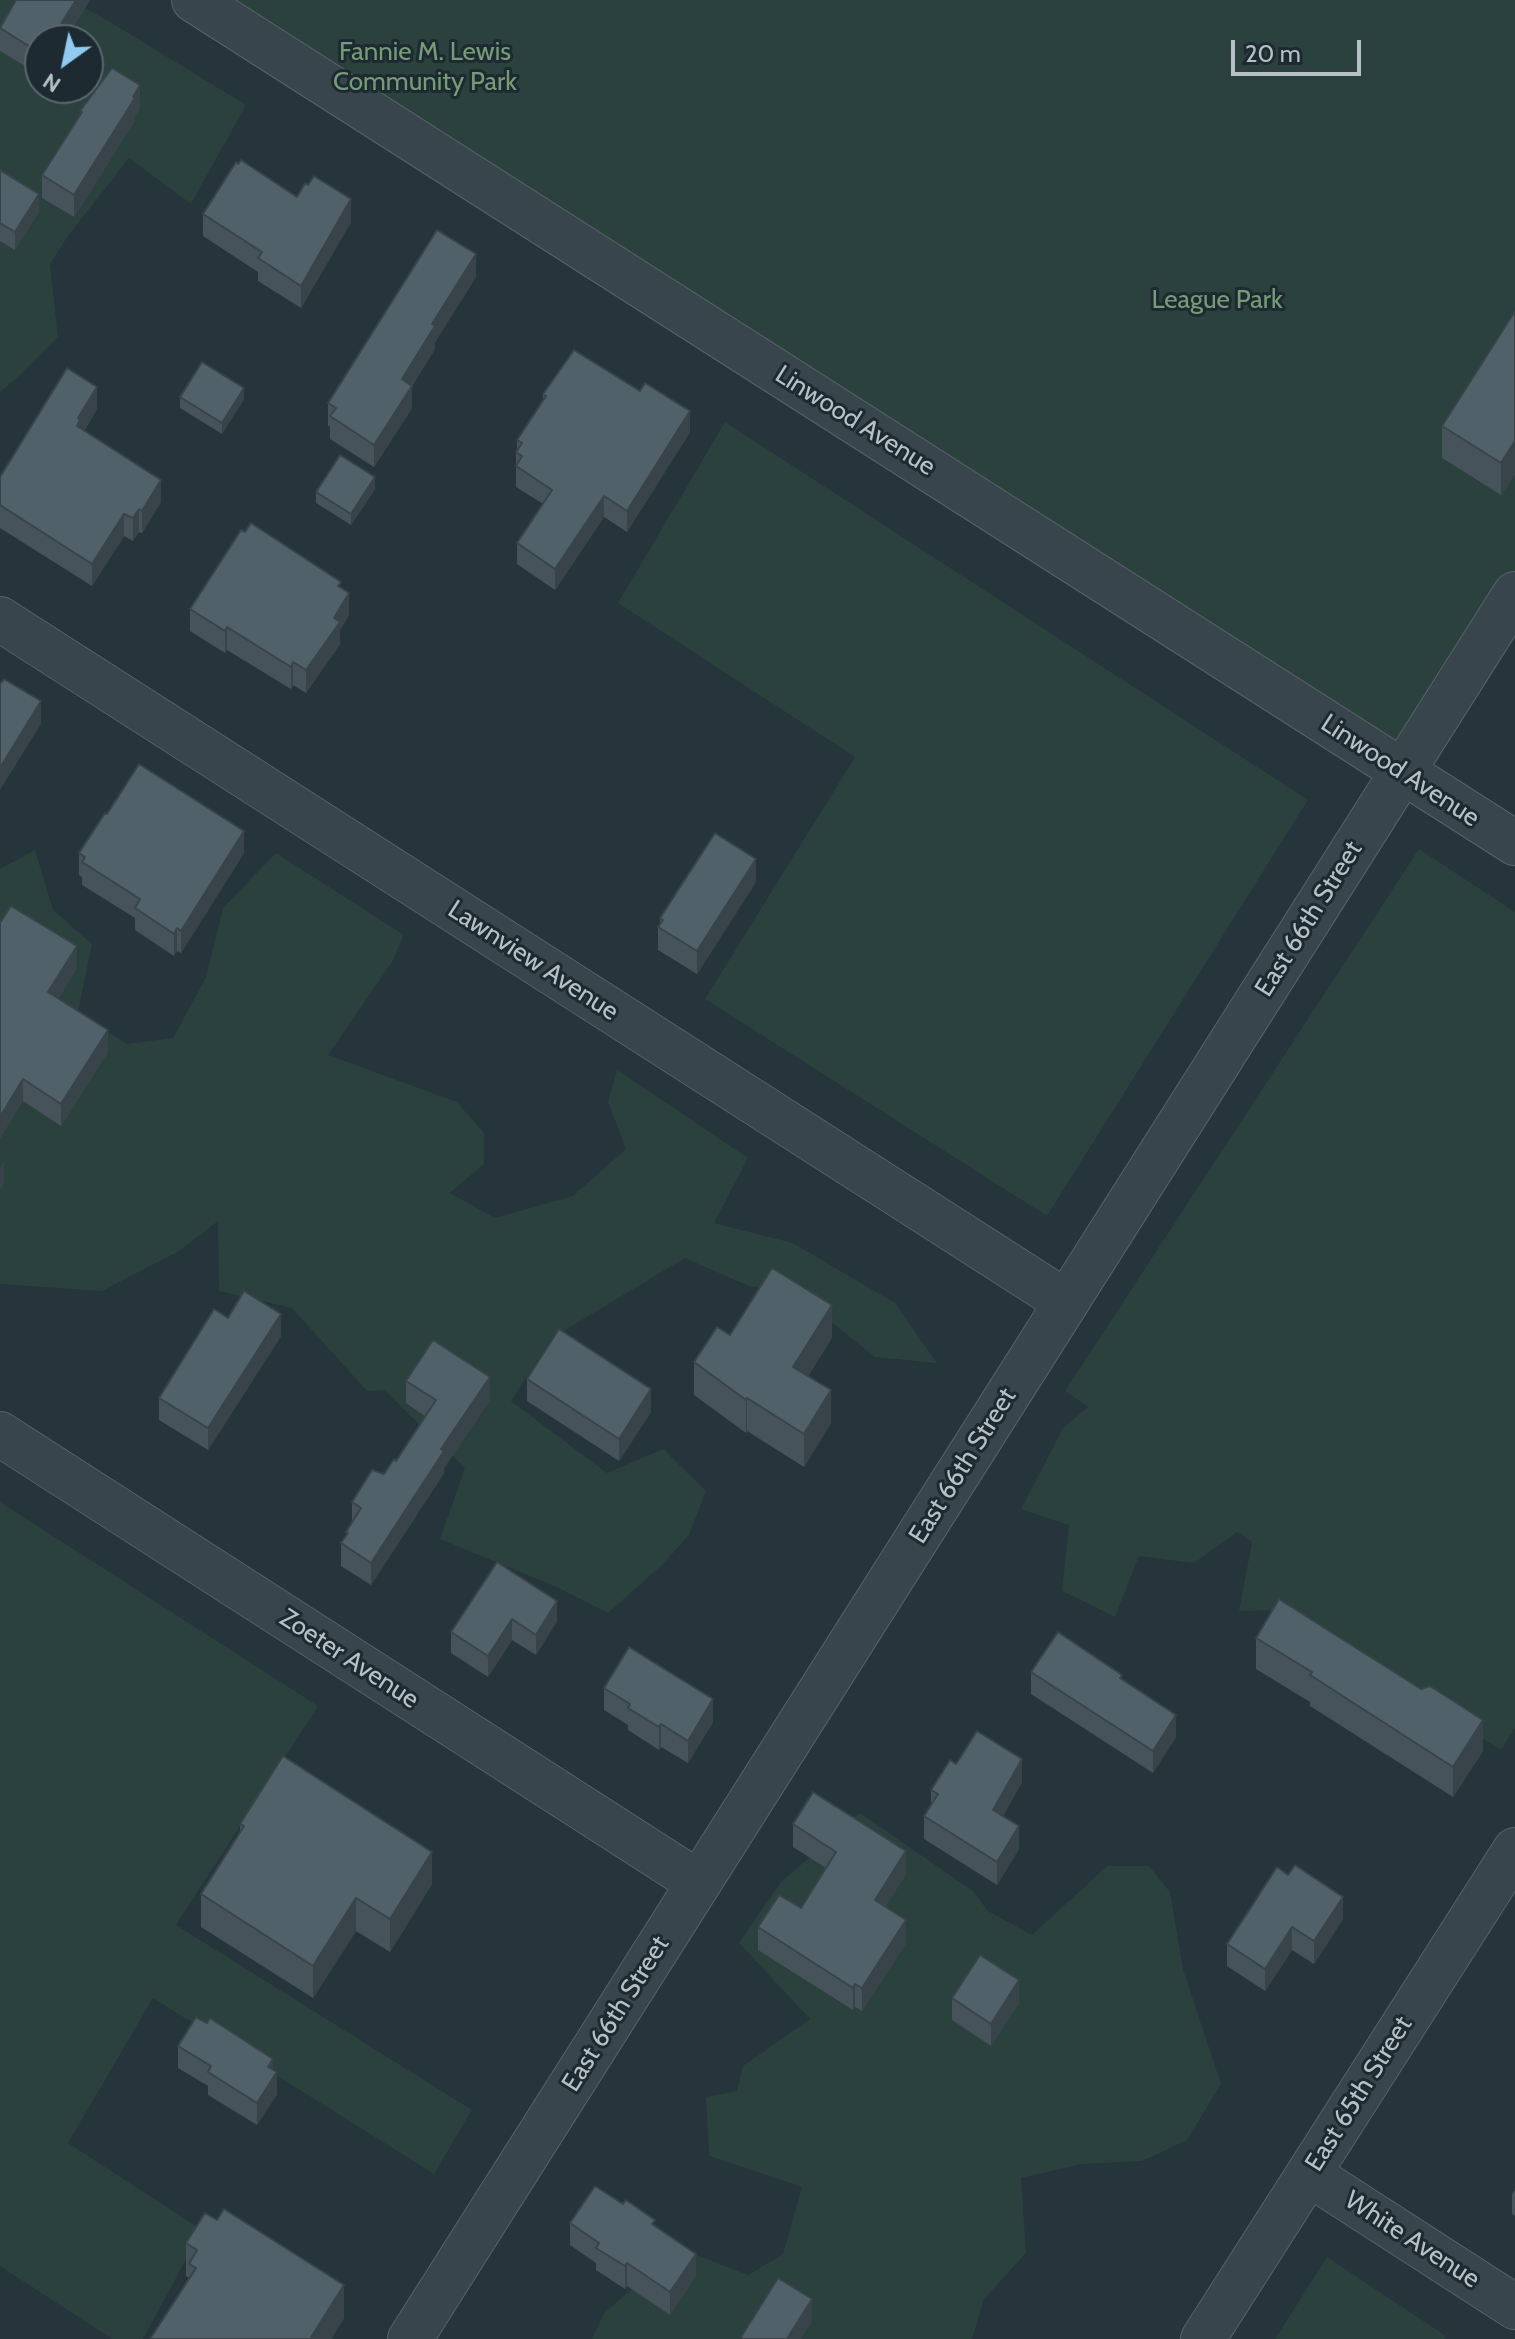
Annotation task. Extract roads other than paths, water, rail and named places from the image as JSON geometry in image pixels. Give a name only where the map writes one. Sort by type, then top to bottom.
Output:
[{"type":"street","name":"Linwood Avenue","points":[[194,0],[1515,843]]},
{"type":"street","name":"East 66th Street","points":[[410,2339],[1515,594]]},
{"type":"street","name":"Lawnview Avenue","points":[[0,619],[1066,1302]]},
{"type":"street","name":"Zoeter Avenue","points":[[0,1434],[699,1883]]},
{"type":"street","name":"East 65th Street","points":[[1203,2339],[1515,1850]]},
{"type":"street","name":"White Avenue","points":[[1309,2174],[1515,2307]]},
{"type":"park label","name":"Fannie M. Lewis Community Park","points":[[425,67]]},
{"type":"park label","name":"League Park","points":[[1217,300]]}]
